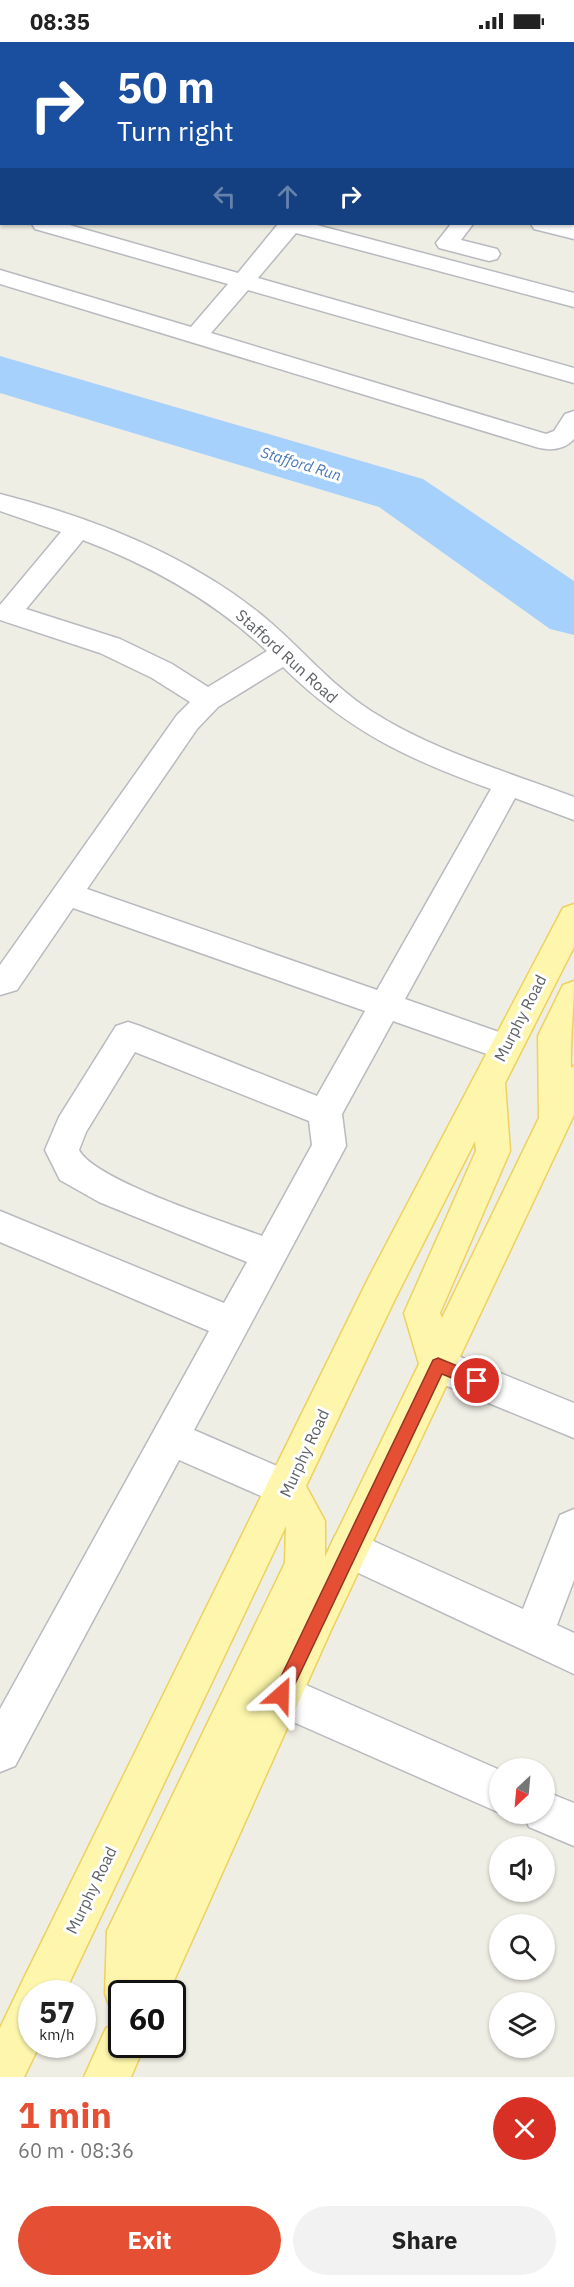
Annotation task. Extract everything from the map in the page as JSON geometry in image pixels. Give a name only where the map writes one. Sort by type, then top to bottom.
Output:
[{"type":"main road","name":"Murphy Road","points":[[47,1980],[286,1489],[381,1288],[488,1083],[504,1047],[574,916]]},
{"type":"main road","points":[[554,1123],[554,1036],[574,994]]},
{"type":"main road","points":[[151,1980],[349,1549],[574,1080]]},
{"type":"main road","points":[[438,1365],[422,1313],[492,1151],[488,1083]]},
{"type":"main road","points":[[127,1980],[129,1931],[305,1565],[306,1521],[286,1489]]},
{"type":"main road","points":[[0,2077],[18,2040]]},
{"type":"main road","points":[[107,2077],[116,2058]]},
{"type":"street","points":[[46,225],[574,376]]},
{"type":"street","points":[[197,335],[289,225]]},
{"type":"street","points":[[294,225],[574,300]]},
{"type":"street","points":[[461,225],[447,243],[505,258]]},
{"type":"street","points":[[546,225],[574,232]]},
{"type":"street","points":[[0,277],[545,442],[556,442],[562,439],[574,419]]},
{"type":"street","name":"Stafford Run Road","points":[[0,502],[79,528],[144,554],[203,586],[249,619],[336,701],[361,718],[416,747],[574,808]]},
{"type":"street","points":[[79,528],[8,613],[110,646],[162,671],[208,700]]},
{"type":"street","points":[[0,982],[6,981],[187,722],[208,700],[285,653]]},
{"type":"street","points":[[0,1751],[329,1146],[325,1113],[509,783]]},
{"type":"street","points":[[67,894],[504,1047]]},
{"type":"street","points":[[269,1255],[111,1192],[72,1170],[62,1150],[71,1126],[128,1035],[325,1113]]},
{"type":"street","points":[[0,1226],[234,1324]]},
{"type":"street","points":[[438,1365],[574,1421]]},
{"type":"street","points":[[171,1438],[286,1489]]},
{"type":"street","points":[[533,1635],[574,1528]]},
{"type":"street","points":[[349,1549],[574,1654]]},
{"type":"street","points":[[281,1695],[489,1787]]},
{"type":"street","points":[[555,1817],[574,1825]]},
{"type":"waterway","name":"Stafford Run","points":[[0,374],[401,493],[574,613]]},
{"type":"route","points":[[281,1695],[438,1365],[477,1381]]}]
